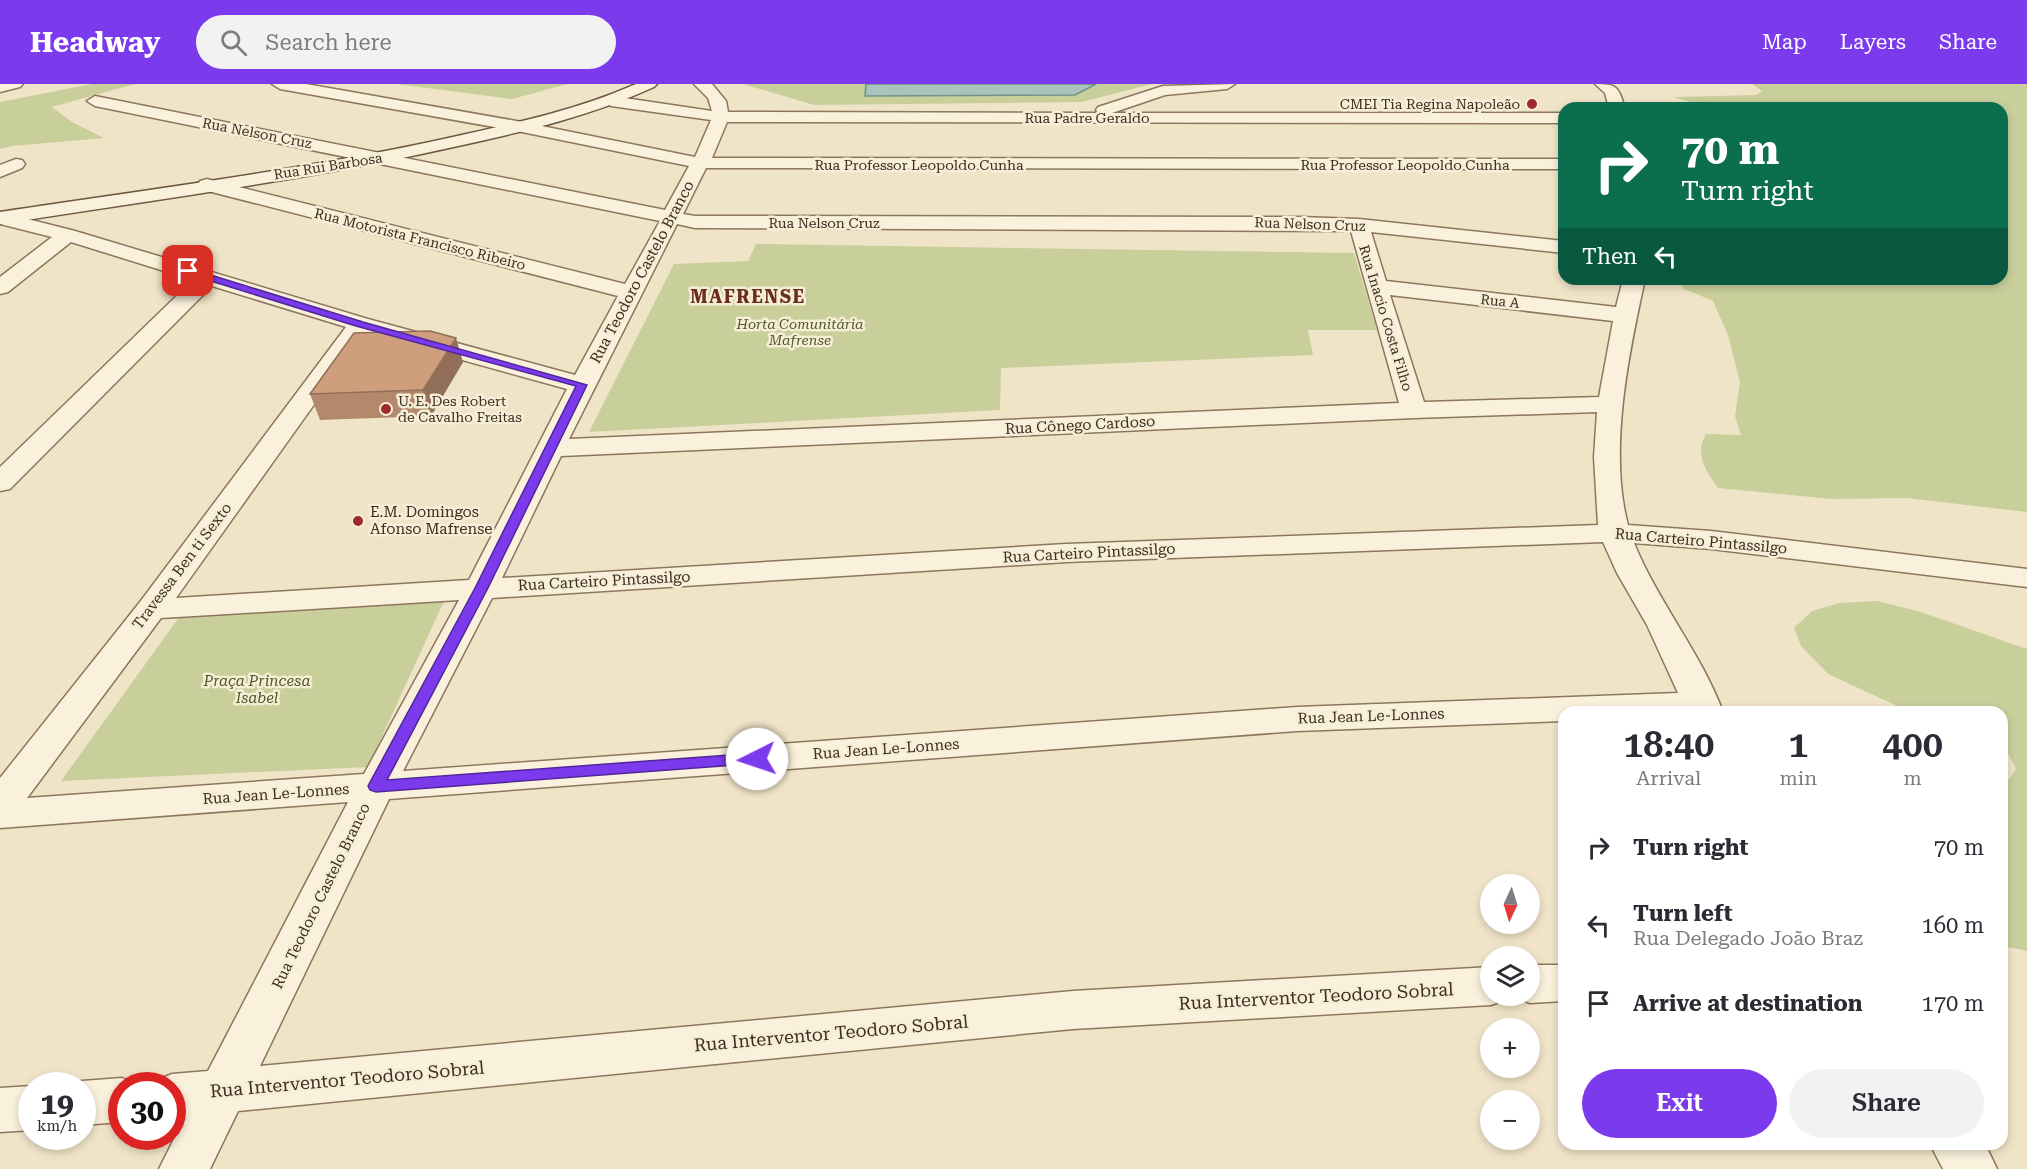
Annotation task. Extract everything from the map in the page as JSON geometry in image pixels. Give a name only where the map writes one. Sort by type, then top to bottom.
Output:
[{"type":"street","points":[[0,87],[15,84]]},
{"type":"street","name":"Rua Professor Leopoldo Cunha","points":[[280,84],[522,127],[700,163],[1558,164]]},
{"type":"street","name":"Rua Rui Barbosa","points":[[1,218],[382,158],[522,127],[611,100],[649,84]]},
{"type":"street","points":[[702,84],[716,98],[722,117]]},
{"type":"street","points":[[1083,118],[1163,91],[1227,84]]},
{"type":"street","points":[[1603,84],[1612,91],[1615,102]]},
{"type":"street","name":"Rua Padre Geraldo","points":[[611,100],[722,117],[1558,118]]},
{"type":"street","name":"Rua Nelson Cruz","points":[[95,101],[672,219],[739,223],[1232,222],[1359,225],[1558,246]]},
{"type":"street","name":"Rua Teodoro Castelo Branco","points":[[184,1169],[376,786],[481,588],[582,385],[672,219],[722,117]]},
{"type":"street","name":"Rua Motorista Francisco Ribeiro","points":[[207,185],[632,293]]},
{"type":"street","points":[[1,218],[68,235],[360,324],[582,385]]},
{"type":"street","name":"Rua Inacio Costa Filho","points":[[1359,225],[1414,410]]},
{"type":"street","points":[[0,287],[68,235]]},
{"type":"street","points":[[0,483],[208,277]]},
{"type":"street","points":[[1632,285],[1624,315],[1609,404],[1607,425],[1609,505],[1614,532],[1681,660],[1702,706]]},
{"type":"street","name":"Rua A","points":[[1376,287],[1624,315]]},
{"type":"street","name":"Travessa Ben ti Sexto","points":[[0,805],[151,609],[360,324]]},
{"type":"street","name":"Rua Cônego Cardoso","points":[[551,448],[1414,410],[1609,404]]},
{"type":"street","name":"Rua Carteiro Pintassilgo","points":[[151,609],[1066,553],[1614,532],[1701,539],[2027,578]]},
{"type":"street","name":"Rua Jean Le-Lonnes","points":[[0,814],[1297,719],[1558,712]]},
{"type":"street","points":[[1540,984],[1558,983]]},
{"type":"street","name":"Rua Interventor Teodoro Sobral","points":[[186,1095],[1073,1010],[1480,987]]},
{"type":"street","points":[[0,1110],[18,1108]]},
{"type":"street","points":[[1959,1150],[1972,1169]]},
{"type":"green space","points":[[92,84],[135,84],[52,107],[72,122],[104,138],[0,149],[0,102]]},
{"type":"green space","points":[[396,84],[568,84],[512,99]]},
{"type":"green space","points":[[743,84],[866,84],[865,96],[1075,95],[1096,84],[1152,84],[1082,102],[814,105]]},
{"type":"green space","points":[[1752,84],[2027,84],[2027,512],[1906,498],[1832,499],[1718,488],[1709,475],[1701,455],[1706,434],[1741,435],[1735,416],[1740,382],[1728,335],[1713,301],[1682,288],[1683,285],[2008,285],[2008,102],[1690,102],[1673,97],[1756,95],[1762,91]]},
{"type":"green space","name":"Horta Comunitária Mafrense","points":[[756,244],[1354,253],[1377,330],[1308,330],[1313,355],[1001,368],[1000,410],[589,432],[674,264],[748,261]]},
{"type":"green space","name":"Praça Princesa Isabel","points":[[445,599],[368,767],[61,781],[185,609]]},
{"type":"green space","points":[[1878,601],[1921,612],[2027,649],[2027,951],[2008,947],[2008,781],[2016,769],[2008,753],[2008,706],[1897,706],[1828,674],[1801,646],[1794,628],[1812,611],[1840,603]]},
{"type":"water","points":[[866,84],[1096,84],[1075,95],[865,96]]},
{"type":"building","points":[[430,331],[456,338],[423,390],[310,394],[354,333]]},
{"type":"place","name":"CMEI Tia Regina Napoleão","points":[[1532,104]]},
{"type":"place","name":"U. E. Des Robert de Cavalho Freitas","points":[[386,409]]},
{"type":"place","name":"E.M. Domingos Afonso Mafrense","points":[[358,521]]},
{"type":"district","name":"MAFRENSE","points":[[748,296]]},
{"type":"route","points":[[188,271],[360,324],[582,385],[481,588],[376,786],[757,759]]}]
